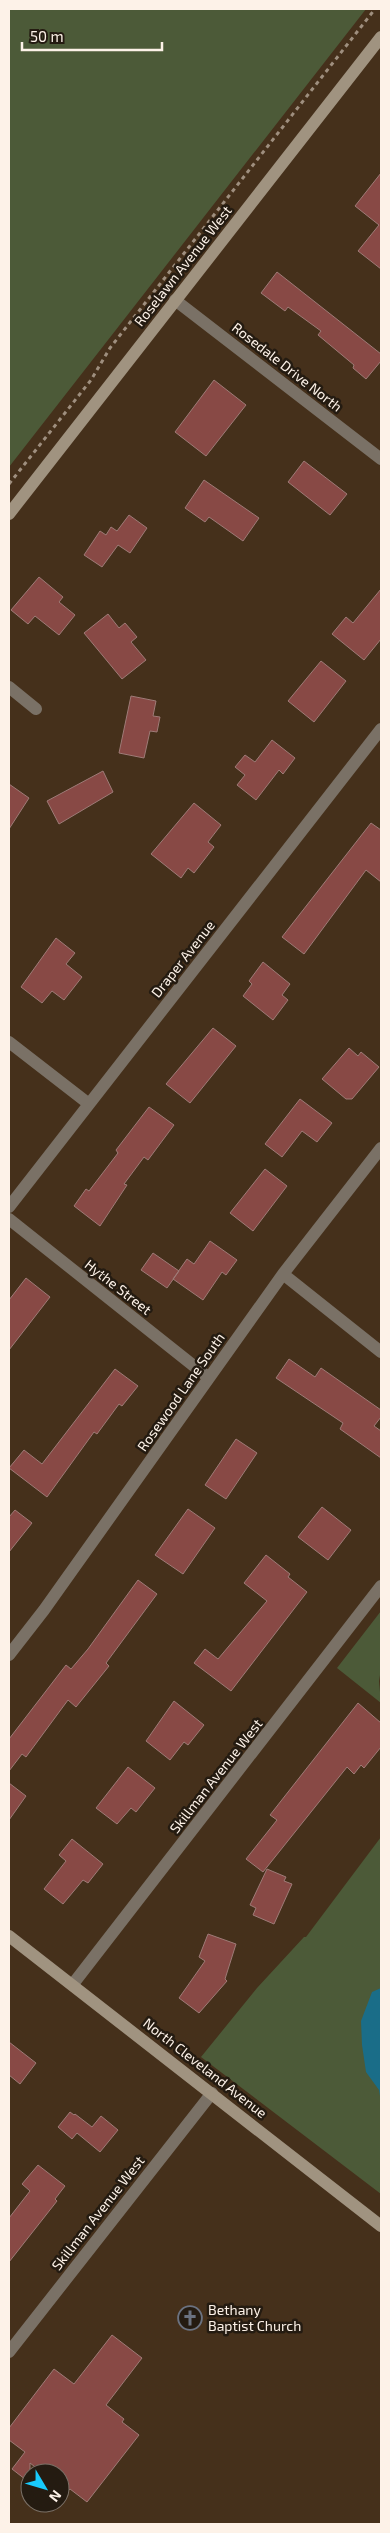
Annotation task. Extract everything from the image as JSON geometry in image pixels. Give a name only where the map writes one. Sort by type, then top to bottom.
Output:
[{"type":"street","name":"Roselawn Avenue West","points":[[9,514],[381,37]]},
{"type":"street","name":"Rosedale Drive North","points":[[175,300],[381,459]]},
{"type":"street","points":[[9,687],[36,709]]},
{"type":"street","name":"Draper Avenue","points":[[9,1206],[381,729]]},
{"type":"street","points":[[9,1042],[89,1104]]},
{"type":"street","name":"Rosewood Lane South","points":[[9,1655],[44,1610],[283,1274],[381,1148]]},
{"type":"street","name":"Hythe Street","points":[[9,1220],[209,1378]]},
{"type":"street","points":[[283,1274],[381,1352]]},
{"type":"street","name":"Skillman Avenue West","points":[[73,1984],[381,1586]]},
{"type":"street","name":"North Cleveland Avenue","points":[[9,1936],[381,2226]]},
{"type":"street","name":"Skillman Avenue West","points":[[9,2352],[212,2093]]},
{"type":"path","points":[[9,484],[91,380],[110,348],[375,9]]},
{"type":"green space","points":[[9,9],[366,9],[9,467]]},
{"type":"green space","points":[[381,1611],[381,1669],[379,1681],[381,1703],[337,1668]]},
{"type":"green space","points":[[381,1837],[381,2194],[201,2057],[257,1988],[306,1937]]},
{"type":"water","points":[[381,1988],[381,2102],[379,2090],[366,2072],[361,2021],[372,1992]]},
{"type":"building","points":[[381,173],[381,269],[358,251],[379,225],[355,206]]},
{"type":"building","points":[[277,272],[381,354],[381,361],[366,379],[353,368],[354,365],[318,335],[321,331],[288,307],[285,311],[261,293]]},
{"type":"building","points":[[214,380],[246,405],[206,456],[175,432]]},
{"type":"building","points":[[304,461],[347,494],[330,515],[288,482]]},
{"type":"building","points":[[204,480],[259,518],[243,541],[209,517],[205,522],[185,508]]},
{"type":"building","points":[[129,515],[147,528],[130,553],[118,545],[102,567],[84,555],[100,531],[106,535],[111,527],[117,531]]},
{"type":"building","points":[[39,577],[63,597],[59,602],[75,615],[59,635],[35,616],[28,624],[11,610]]},
{"type":"building","points":[[381,589],[381,639],[364,660],[332,634],[346,617],[353,623]]},
{"type":"building","points":[[108,614],[119,628],[125,623],[137,637],[131,642],[146,660],[122,679],[84,633]]},
{"type":"building","points":[[321,661],[346,681],[314,722],[288,701]]},
{"type":"building","points":[[131,696],[156,701],[153,716],[160,717],[157,732],[150,731],[144,758],[119,753]]},
{"type":"building","points":[[272,740],[295,758],[283,774],[279,770],[256,800],[237,785],[245,775],[235,767],[245,755],[255,762]]},
{"type":"building","points":[[103,771],[113,792],[59,824],[47,801]]},
{"type":"building","points":[[9,784],[29,798],[9,829]]},
{"type":"building","points":[[194,803],[221,825],[208,842],[214,847],[194,873],[188,868],[181,878],[151,854]]},
{"type":"building","points":[[371,823],[381,830],[381,882],[366,870],[304,954],[282,937]]},
{"type":"building","points":[[56,938],[75,953],[66,964],[82,977],[64,1000],[52,991],[42,1003],[21,987]]},
{"type":"building","points":[[263,962],[290,984],[282,995],[288,1000],[273,1020],[243,996],[252,984],[249,981]]},
{"type":"building","points":[[213,1028],[236,1046],[190,1103],[166,1084]]},
{"type":"building","points":[[349,1048],[358,1056],[361,1052],[379,1067],[352,1099],[346,1099],[322,1079]]},
{"type":"building","points":[[300,1099],[332,1123],[317,1142],[302,1131],[282,1157],[265,1144]]},
{"type":"building","points":[[149,1107],[174,1125],[148,1160],[144,1157],[124,1184],[127,1185],[100,1226],[74,1206],[86,1189],[89,1191],[118,1153],[116,1150]]},
{"type":"building","points":[[265,1169],[287,1186],[253,1231],[230,1213]]},
{"type":"building","points":[[210,1241],[237,1260],[226,1275],[222,1272],[203,1300],[173,1279],[187,1259],[194,1264]]},
{"type":"building","points":[[153,1253],[179,1271],[167,1288],[141,1270]]},
{"type":"building","points":[[26,1278],[50,1297],[9,1350],[9,1300]]},
{"type":"building","points":[[289,1359],[315,1377],[321,1368],[381,1410],[381,1417],[374,1426],[381,1431],[381,1458],[340,1429],[343,1423],[276,1378]]},
{"type":"building","points":[[115,1369],[138,1386],[122,1406],[119,1404],[97,1434],[94,1432],[47,1497],[9,1468],[24,1450],[42,1464]]},
{"type":"building","points":[[236,1439],[257,1453],[226,1499],[205,1485]]},
{"type":"building","points":[[322,1507],[351,1530],[328,1560],[298,1537]]},
{"type":"building","points":[[188,1509],[215,1528],[183,1574],[155,1555]]},
{"type":"building","points":[[15,1510],[32,1523],[9,1552],[9,1517]]},
{"type":"building","points":[[266,1555],[290,1574],[288,1577],[307,1592],[231,1691],[194,1663],[205,1649],[218,1659],[267,1601],[244,1583]]},
{"type":"building","points":[[138,1580],[157,1594],[106,1663],[109,1666],[76,1707],[68,1700],[26,1757],[22,1754],[9,1771],[9,1739],[66,1665],[71,1669],[88,1649]]},
{"type":"building","points":[[174,1701],[204,1725],[188,1745],[184,1742],[170,1760],[146,1741]]},
{"type":"building","points":[[358,1703],[381,1723],[381,1747],[364,1768],[361,1765],[354,1774],[347,1767],[263,1872],[246,1859],[277,1820],[270,1815]]},
{"type":"building","points":[[128,1767],[155,1788],[136,1812],[131,1808],[117,1824],[96,1808]]},
{"type":"building","points":[[9,1783],[26,1796],[9,1820]]},
{"type":"building","points":[[72,1839],[103,1864],[88,1883],[83,1880],[63,1904],[44,1889],[66,1861],[59,1855]]},
{"type":"building","points":[[267,1869],[286,1877],[284,1881],[292,1884],[274,1924],[253,1915],[256,1908],[250,1905]]},
{"type":"building","points":[[208,1934],[236,1944],[225,1979],[227,1981],[199,2013],[179,1998],[205,1961],[199,1957]]},
{"type":"building","points":[[9,2042],[36,2063],[20,2084],[9,2075]]},
{"type":"building","points":[[70,2112],[92,2127],[101,2116],[118,2130],[100,2152],[77,2133],[72,2139],[58,2127]]},
{"type":"building","points":[[38,2165],[65,2186],[55,2199],[57,2201],[9,2262],[9,2218],[30,2191],[22,2184]]},
{"type":"building","points":[[112,2335],[142,2358],[106,2405],[124,2419],[122,2422],[139,2435],[87,2502],[70,2489],[70,2463],[20,2463],[20,2475],[12,2469],[25,2452],[9,2440],[9,2428],[54,2369],[74,2384]]},
{"type":"place","name":"Bethany Baptist Church","points":[[190,2318]]}]
